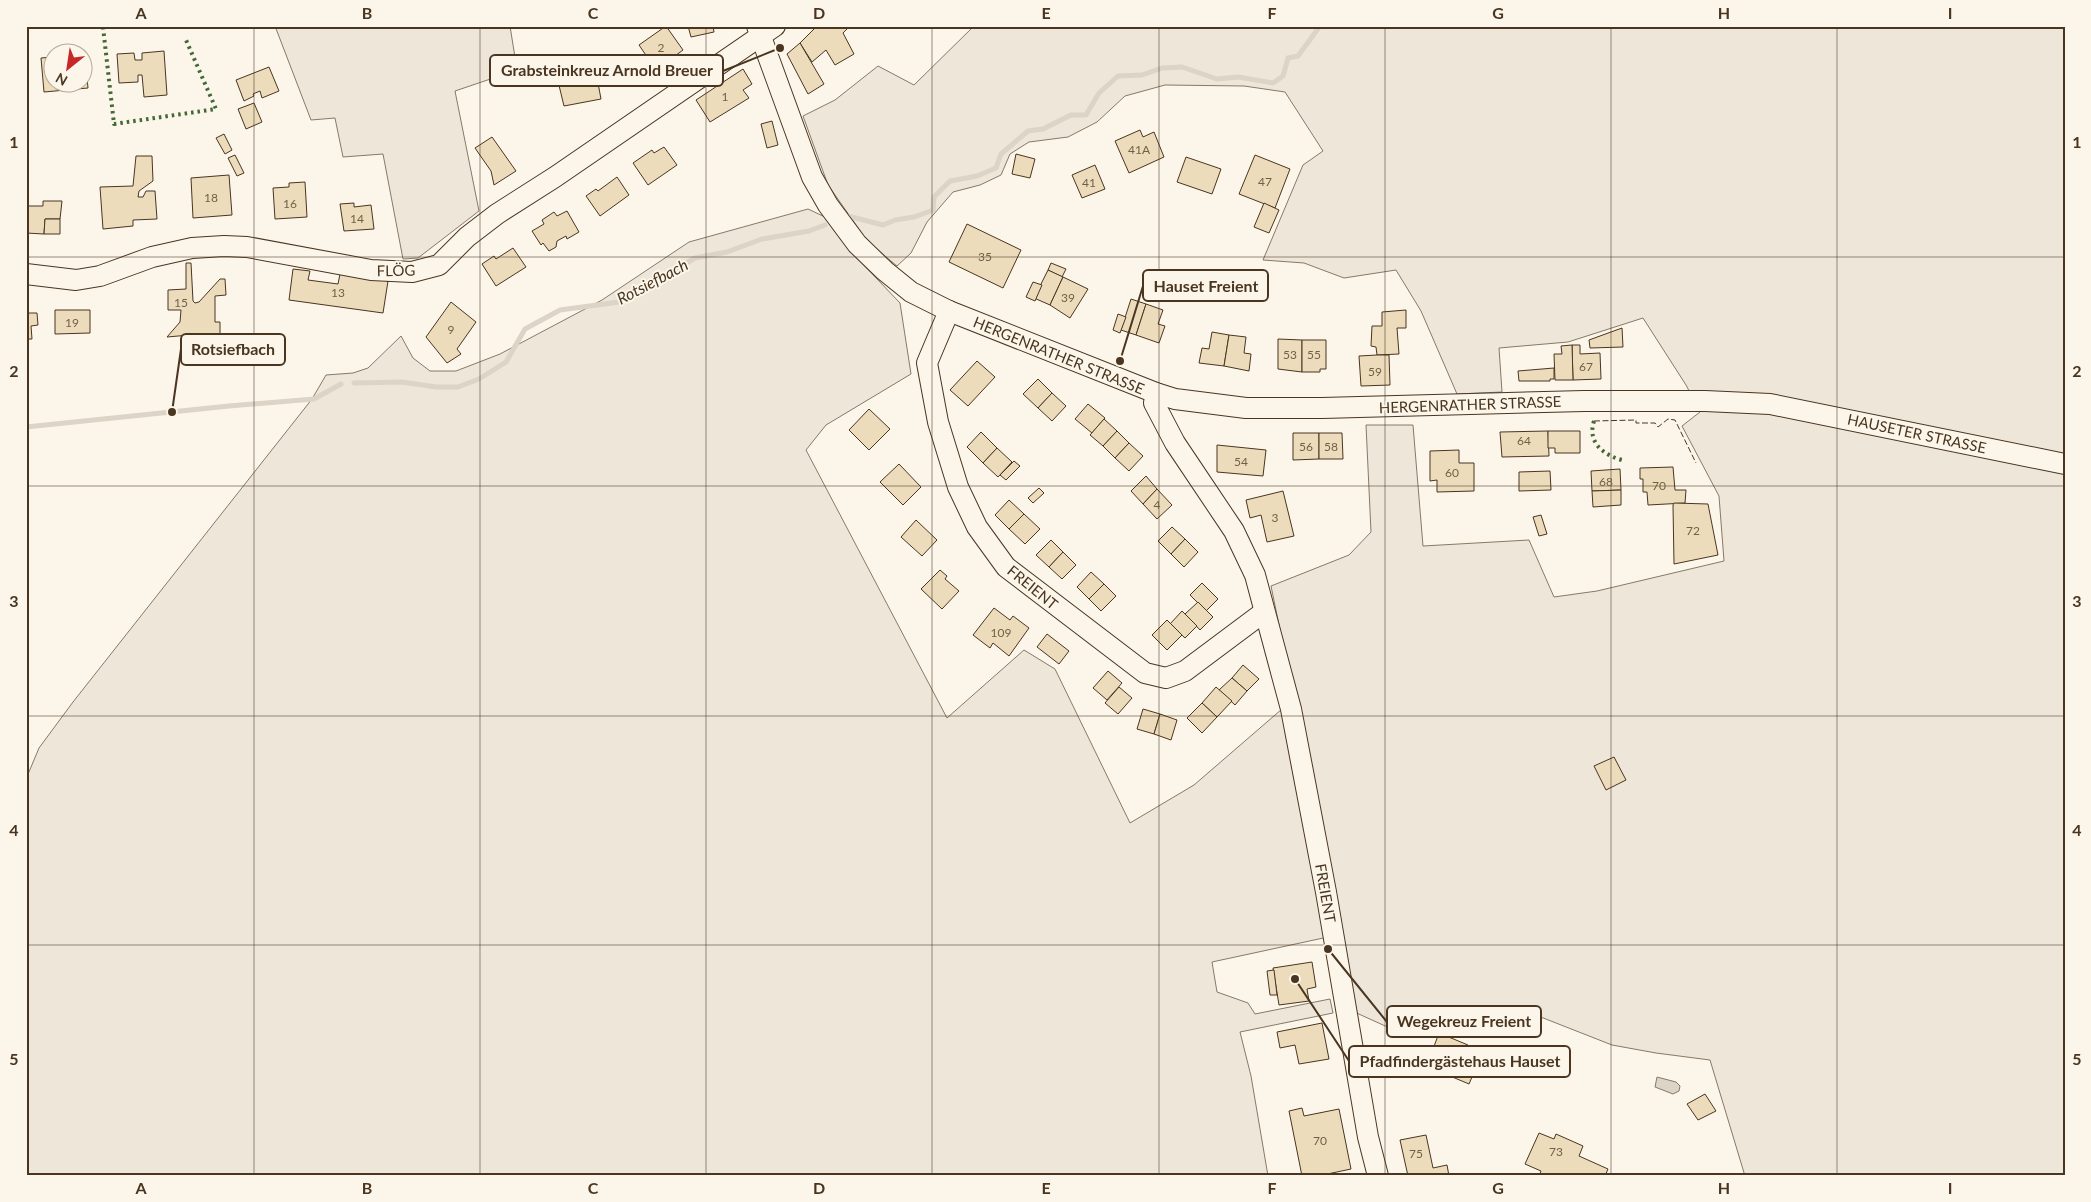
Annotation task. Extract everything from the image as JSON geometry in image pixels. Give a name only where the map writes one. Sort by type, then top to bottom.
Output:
[{"type":"street","name":"FLÖG","points":[[26,274],[76,280],[100,276],[152,257],[192,248],[224,246],[247,247],[371,270],[412,272],[439,266],[467,236],[497,214],[556,177],[763,29]]},
{"type":"street","name":"HERGENRATHER STRASSE","points":[[763,29],[812,177],[828,205],[857,244],[884,270],[911,292],[949,311],[1156,394],[1175,399],[1246,408],[1322,408],[1584,401],[1705,401],[1770,404]]},
{"type":"street","name":"FREIENT","points":[[949,311],[926,363],[938,422],[958,487],[977,527],[1006,567],[1145,673],[1166,678],[1185,671],[1264,612]]},
{"type":"street","name":"FREIENT","points":[[1156,394],[1154,403],[1175,443],[1234,531],[1255,575],[1291,709],[1326,892],[1368,1137],[1378,1176]]},
{"type":"street","name":"HAUSETER STRASSE","points":[[1770,404],[2065,464]]},
{"type":"shaded area","points":[[275,26],[510,26],[517,70],[455,91],[479,211],[418,258],[403,259],[383,154],[343,157],[335,118],[311,120]]},
{"type":"shaded area","points":[[974,26],[2065,26],[2065,1176],[1745,1176],[1710,1060],[1612,1045],[1528,1012],[1482,1036],[1442,1020],[1405,1035],[1350,1010],[1294,698],[1271,586],[1349,555],[1371,532],[1366,425],[1413,425],[1423,546],[1529,540],[1554,597],[1597,591],[1724,561],[1719,496],[1682,426],[1700,412],[1686,385],[1643,318],[1568,342],[1499,348],[1502,392],[1457,394],[1421,311],[1396,270],[1344,278],[1304,263],[1263,260],[1303,165],[1323,151],[1285,92],[1244,86],[1165,85],[1125,96],[1097,122],[1068,137],[1029,142],[1010,154],[1001,175],[980,185],[953,192],[927,222],[911,253],[897,266],[868,242],[828,185],[803,116],[835,100],[878,66],[914,85]]},
{"type":"shaded area","points":[[808,209],[825,217],[857,258],[900,303],[911,374],[826,425],[806,450],[947,718],[1024,650],[1055,669],[1130,823],[1194,785],[1282,709],[1328,937],[1212,962],[1217,992],[1248,1003],[1255,1014],[1330,999],[1333,1013],[1240,1032],[1251,1076],[1268,1176],[26,1176],[26,779],[39,748],[73,702],[312,399],[326,375],[353,373],[368,368],[401,336],[413,358],[430,371],[456,371],[500,354],[602,300],[689,242]]},
{"type":"shaded area","points":[[1657,1077],[1676,1082],[1680,1086],[1679,1091],[1673,1094],[1655,1087]]},
{"type":"building","points":[[666,26],[683,50],[656,70],[639,45]]},
{"type":"building","points":[[688,26],[713,26],[714,32],[691,37]]},
{"type":"building","points":[[817,26],[850,26],[843,33],[854,54],[835,65],[826,50],[812,62],[800,43]]},
{"type":"building","points":[[800,43],[824,84],[808,94],[787,54]]},
{"type":"building","points":[[164,51],[167,95],[144,97],[142,75],[138,75],[138,82],[119,83],[117,54],[134,53],[135,60],[142,60],[142,53]]},
{"type":"building","points":[[269,67],[279,91],[262,98],[260,91],[244,101],[236,80]]},
{"type":"building","points":[[595,67],[601,99],[564,106],[556,73]]},
{"type":"building","points":[[743,69],[752,84],[743,90],[749,98],[710,122],[696,100]]},
{"type":"building","points":[[254,103],[262,122],[246,129],[238,109]]},
{"type":"building","points":[[772,121],[778,145],[767,148],[761,124]]},
{"type":"building","points":[[1140,130],[1143,137],[1154,132],[1164,157],[1129,173],[1115,141]]},
{"type":"building","points":[[224,134],[232,150],[225,154],[216,138]]},
{"type":"building","points":[[492,137],[516,171],[494,185],[491,171],[475,148]]},
{"type":"building","points":[[664,147],[677,165],[648,185],[633,163],[652,150],[654,153]]},
{"type":"building","points":[[1016,154],[1035,159],[1030,178],[1012,174]]},
{"type":"building","points":[[235,155],[244,173],[237,176],[228,158]]},
{"type":"building","points":[[1255,155],[1290,169],[1275,208],[1239,194]]},
{"type":"building","points":[[136,156],[152,156],[153,181],[139,191],[138,197],[143,197],[146,191],[155,191],[157,219],[133,220],[133,226],[103,229],[100,187],[133,186]]},
{"type":"building","points":[[1186,157],[1221,169],[1212,194],[1177,182]]},
{"type":"building","points":[[1095,165],[1105,189],[1082,198],[1072,175]]},
{"type":"building","points":[[229,175],[232,215],[193,218],[191,178]]},
{"type":"building","points":[[617,177],[629,195],[600,216],[586,196],[596,189],[598,191]]},
{"type":"building","points":[[305,182],[307,217],[275,219],[273,188],[289,187],[289,183]]},
{"type":"building","points":[[43,201],[62,201],[60,219],[45,219],[44,234],[26,233],[26,206],[43,206]]},
{"type":"building","points":[[354,203],[354,207],[371,205],[374,229],[344,231],[340,204]]},
{"type":"building","points":[[1264,203],[1279,210],[1269,233],[1254,227]]},
{"type":"building","points":[[567,211],[579,232],[567,239],[566,236],[557,241],[556,247],[549,251],[543,243],[541,245],[532,231],[544,224],[542,220],[554,212],[557,216]]},
{"type":"building","points":[[45,219],[60,219],[60,234],[44,234]]},
{"type":"building","points":[[967,224],[1021,250],[1003,288],[949,262]]},
{"type":"building","points":[[513,248],[526,267],[496,286],[482,264],[494,256],[496,259]]},
{"type":"building","points":[[186,263],[191,263],[193,301],[195,303],[199,302],[220,279],[225,279],[226,295],[215,296],[215,322],[220,322],[220,340],[202,341],[201,334],[167,337],[180,322],[181,310],[168,310],[168,290],[186,289]]},
{"type":"building","points":[[1051,263],[1066,269],[1062,277],[1048,270]]},
{"type":"building","points":[[293,269],[310,271],[308,280],[338,284],[340,274],[388,281],[383,313],[289,300]]},
{"type":"building","points":[[1048,270],[1063,277],[1050,305],[1034,298]]},
{"type":"building","points":[[1063,277],[1088,289],[1070,318],[1050,305]]},
{"type":"building","points":[[1033,282],[1042,285],[1035,301],[1026,297]]},
{"type":"building","points":[[1131,299],[1146,304],[1136,335],[1121,330]]},
{"type":"building","points":[[451,302],[476,322],[457,349],[461,354],[447,363],[426,337]]},
{"type":"building","points":[[1146,304],[1163,310],[1158,324],[1165,326],[1159,343],[1136,335]]},
{"type":"building","points":[[55,310],[90,310],[90,333],[55,334]]},
{"type":"building","points":[[1406,310],[1406,328],[1397,328],[1399,354],[1377,355],[1376,347],[1371,346],[1372,326],[1382,326],[1382,312]]},
{"type":"building","points":[[26,313],[37,313],[38,325],[31,326],[32,339],[26,339]]},
{"type":"building","points":[[1118,314],[1126,317],[1120,333],[1113,330]]},
{"type":"building","points":[[1622,328],[1623,347],[1590,348],[1589,340]]},
{"type":"building","points":[[1212,332],[1229,335],[1224,366],[1199,363],[1202,348],[1209,349]]},
{"type":"building","points":[[1229,335],[1246,337],[1244,353],[1251,354],[1249,371],[1224,366]]},
{"type":"building","points":[[1278,339],[1302,340],[1302,372],[1278,369]]},
{"type":"building","points":[[1302,340],[1326,340],[1326,369],[1320,369],[1320,372],[1302,372]]},
{"type":"building","points":[[1572,345],[1580,345],[1580,354],[1600,353],[1601,379],[1573,380]]},
{"type":"building","points":[[1572,345],[1573,380],[1555,380],[1554,354],[1562,354],[1561,346]]},
{"type":"building","points":[[1389,355],[1390,385],[1361,386],[1359,356]]},
{"type":"building","points":[[977,361],[995,377],[968,406],[950,390]]},
{"type":"building","points":[[1554,368],[1554,379],[1550,379],[1550,381],[1519,381],[1518,371]]},
{"type":"building","points":[[1038,379],[1052,393],[1038,408],[1023,394]]},
{"type":"building","points":[[1052,393],[1066,406],[1052,421],[1038,408]]},
{"type":"building","points":[[1088,404],[1105,418],[1092,433],[1075,419]]},
{"type":"building","points":[[869,409],[890,429],[869,450],[849,430]]},
{"type":"building","points":[[1104,419],[1117,431],[1103,446],[1090,435]]},
{"type":"building","points":[[1117,431],[1129,443],[1115,458],[1103,446]]},
{"type":"building","points":[[1548,431],[1549,456],[1502,457],[1500,432]]},
{"type":"building","points":[[1548,431],[1580,431],[1580,453],[1555,453],[1555,448],[1548,448]]},
{"type":"building","points":[[981,432],[997,448],[983,463],[967,447]]},
{"type":"building","points":[[1293,433],[1319,433],[1319,459],[1293,460]]},
{"type":"building","points":[[1319,433],[1342,433],[1343,459],[1319,459]]},
{"type":"building","points":[[1129,443],[1143,456],[1129,471],[1115,458]]},
{"type":"building","points":[[1217,445],[1266,450],[1263,476],[1217,472]]},
{"type":"building","points":[[997,448],[1012,462],[998,477],[983,463]]},
{"type":"building","points":[[1459,450],[1459,463],[1474,463],[1474,491],[1437,492],[1437,480],[1430,481],[1430,451]]},
{"type":"building","points":[[1014,461],[1020,466],[1006,480],[1000,475]]},
{"type":"building","points":[[899,464],[921,487],[903,505],[880,482]]},
{"type":"building","points":[[1673,467],[1675,490],[1686,490],[1685,503],[1648,505],[1647,492],[1643,492],[1643,479],[1640,479],[1640,468]]},
{"type":"building","points":[[1620,469],[1621,490],[1592,491],[1591,471]]},
{"type":"building","points":[[1550,471],[1551,490],[1519,491],[1519,472]]},
{"type":"building","points":[[1146,476],[1157,489],[1143,504],[1131,491]]},
{"type":"building","points":[[1039,488],[1044,493],[1033,503],[1028,498]]},
{"type":"building","points":[[1157,489],[1172,505],[1157,519],[1143,504]]},
{"type":"building","points":[[1621,490],[1621,505],[1593,507],[1592,491]]},
{"type":"building","points":[[1283,491],[1294,536],[1267,542],[1261,515],[1250,518],[1246,500]]},
{"type":"building","points":[[1009,500],[1024,514],[1009,529],[995,515]]},
{"type":"building","points":[[1674,503],[1708,504],[1718,555],[1674,564]]},
{"type":"building","points":[[1024,514],[1040,529],[1025,544],[1009,529]]},
{"type":"building","points":[[1541,515],[1547,534],[1539,536],[1533,517]]},
{"type":"building","points":[[916,520],[937,540],[922,556],[901,537]]},
{"type":"building","points":[[1172,527],[1185,539],[1171,554],[1158,541]]},
{"type":"building","points":[[1185,539],[1198,552],[1184,567],[1171,554]]},
{"type":"building","points":[[1051,540],[1063,552],[1049,567],[1036,555]]},
{"type":"building","points":[[1063,552],[1076,565],[1062,579],[1049,567]]},
{"type":"building","points":[[940,570],[947,576],[945,579],[959,591],[942,609],[921,589]]},
{"type":"building","points":[[1091,572],[1104,584],[1089,599],[1077,587]]},
{"type":"building","points":[[1202,583],[1218,599],[1206,611],[1190,595]]},
{"type":"building","points":[[1104,584],[1116,596],[1101,611],[1089,599]]},
{"type":"building","points":[[1198,602],[1213,617],[1200,630],[1185,614]]},
{"type":"building","points":[[994,608],[1010,620],[1013,616],[1029,628],[1009,656],[993,643],[990,648],[973,635]]},
{"type":"building","points":[[1182,611],[1197,626],[1185,638],[1170,624]]},
{"type":"building","points":[[1167,620],[1182,635],[1167,650],[1152,635]]},
{"type":"building","points":[[1047,634],[1069,651],[1059,664],[1037,647]]},
{"type":"building","points":[[1243,665],[1259,679],[1247,691],[1232,678]]},
{"type":"building","points":[[1108,671],[1122,683],[1107,700],[1093,688]]},
{"type":"building","points":[[1232,678],[1247,691],[1235,705],[1219,690]]},
{"type":"building","points":[[1119,687],[1132,698],[1118,714],[1105,703]]},
{"type":"building","points":[[1216,687],[1232,701],[1217,717],[1202,703]]},
{"type":"building","points":[[1202,703],[1217,717],[1202,733],[1187,718]]},
{"type":"building","points":[[1143,709],[1160,714],[1154,734],[1137,729]]},
{"type":"building","points":[[1160,714],[1177,720],[1171,740],[1154,734]]},
{"type":"building","points":[[1614,757],[1626,780],[1606,790],[1594,766]]},
{"type":"building","points":[[1312,962],[1316,987],[1307,989],[1309,1001],[1279,1005],[1273,968]]},
{"type":"building","points":[[1274,970],[1277,995],[1270,995],[1267,971]]},
{"type":"building","points":[[1322,1023],[1329,1059],[1299,1064],[1295,1045],[1280,1048],[1277,1032]]},
{"type":"building","points":[[1439,1033],[1468,1045],[1466,1050],[1481,1056],[1469,1084],[1450,1076],[1454,1067],[1430,1057]]},
{"type":"building","points":[[1705,1094],[1716,1111],[1698,1120],[1687,1104]]},
{"type":"building","points":[[1302,1108],[1304,1116],[1339,1109],[1351,1169],[1318,1176],[1302,1176],[1289,1111]]},
{"type":"building","points":[[1539,1133],[1554,1139],[1556,1134],[1583,1146],[1579,1156],[1608,1169],[1605,1176],[1539,1176],[1541,1171],[1525,1164]]},
{"type":"building","points":[[1426,1135],[1433,1168],[1447,1165],[1449,1176],[1408,1176],[1400,1140]]},
{"type":"waterway","name":"Rotsiefbach","points":[[848,216],[883,225],[933,210],[934,197],[950,181],[977,176],[996,168],[1001,154],[1028,131],[1043,129],[1071,115],[1086,115],[1099,93],[1118,76],[1142,75],[1162,68],[1182,67],[1217,79],[1238,77],[1273,83],[1283,76],[1288,58],[1298,56],[1320,26]]},
{"type":"waterway","name":"Rotsiefbach","points":[[354,383],[402,382],[436,387],[458,387],[479,379],[506,362],[525,329],[560,310],[619,302],[695,258],[727,252],[762,239],[809,231],[825,225]]},
{"type":"waterway","name":"Rotsiefbach","points":[[26,427],[314,399],[341,384]]},
{"type":"hedge","points":[[103,27],[114,124],[216,109],[186,40]]},
{"type":"hedge","points":[[1594,421],[1593,435],[1598,447],[1609,455],[1622,460]]},
{"type":"fence","points":[[1594,421],[1636,420],[1636,423],[1655,423],[1658,427],[1668,419],[1675,420],[1696,463]]},
{"type":"place","name":"Grabsteinkreuz Arnold Breuer","points":[[780,48]]},
{"type":"place","name":"Hauset Freient","points":[[1120,361]]},
{"type":"place","name":"Rotsiefbach","points":[[172,412]]},
{"type":"place","name":"Wegekreuz Freient","points":[[1328,949]]},
{"type":"place","name":"Pfadfindergästehaus Hauset","points":[[1295,979]]}]
